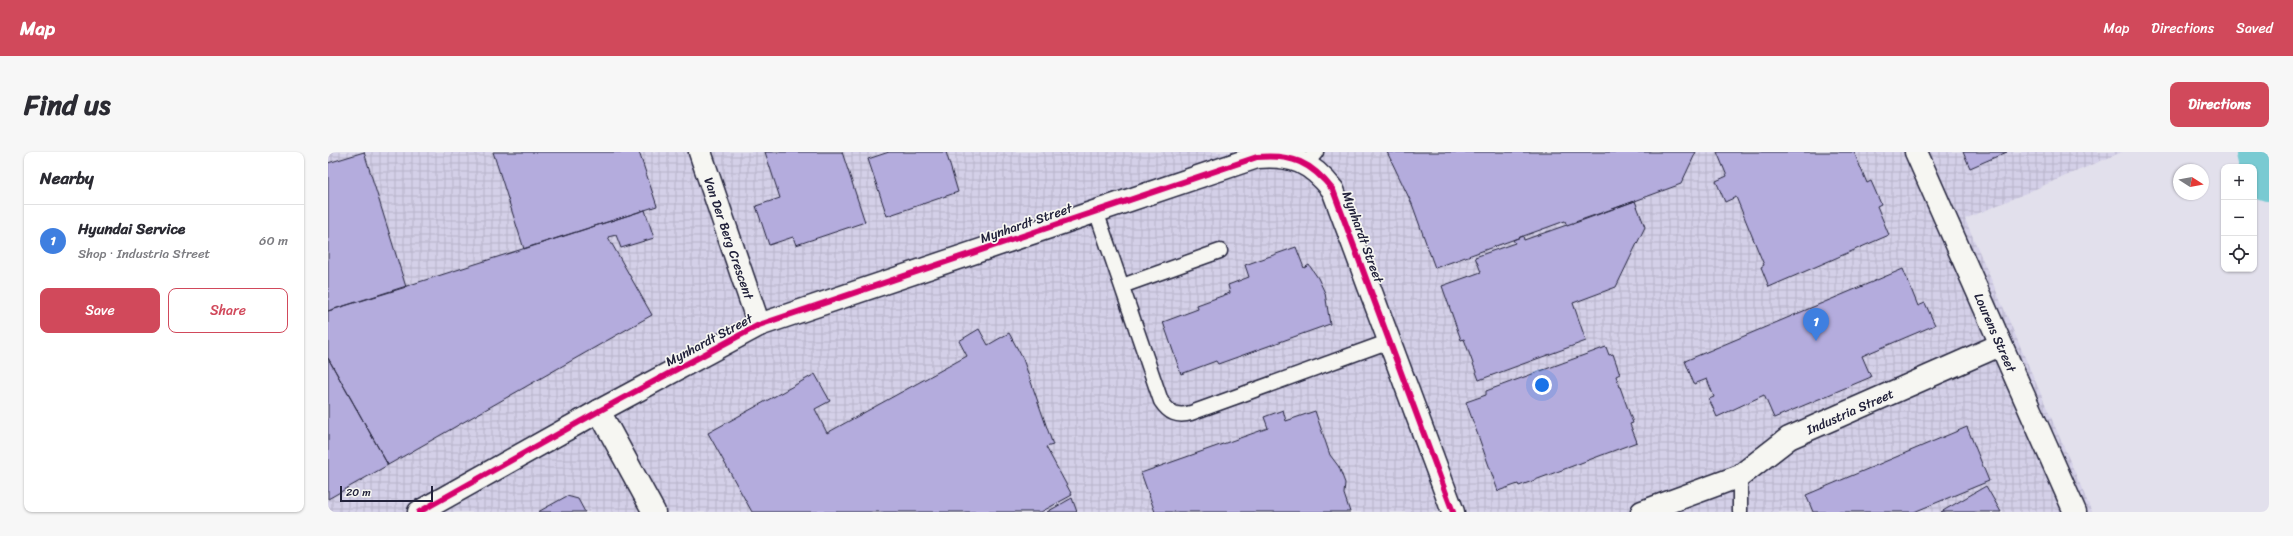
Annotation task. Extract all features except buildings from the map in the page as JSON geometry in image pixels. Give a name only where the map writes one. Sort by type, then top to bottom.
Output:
[{"type":"street","name":"Van Der Berg Crescent","points":[[700,152],[759,325]]},
{"type":"street","name":"Lourens Street","points":[[1916,152],[2000,346],[2075,512]]},
{"type":"street","name":"Mynhardt Street","points":[[419,512],[451,504],[599,411],[759,325],[1256,157],[1274,155],[1291,158],[1311,158],[1333,190],[1453,512]]},
{"type":"street","name":"Industria Street","points":[[1740,476],[1789,438],[2000,346]]},
{"type":"street","points":[[599,411],[654,512]]},
{"type":"street","points":[[1642,512],[1740,476]]},
{"type":"lane","points":[[1096,211],[1161,401],[1170,411],[1182,416],[1390,341]]},
{"type":"lane","points":[[1122,286],[1220,251]]},
{"type":"lane","points":[[1740,476],[1740,512]]},
{"type":"shaded area","points":[[328,152],[2122,152],[1965,219],[2092,512],[328,512]]},
{"type":"waterway","points":[[2264,152],[2269,173]]},
{"type":"cycle path","points":[[419,512],[599,411],[759,325],[1257,157],[1269,156],[1291,159],[1309,166],[1325,180],[1333,190],[1453,512]]},
{"type":"place","name":"Hyundai Service","points":[[1816,341]]}]
